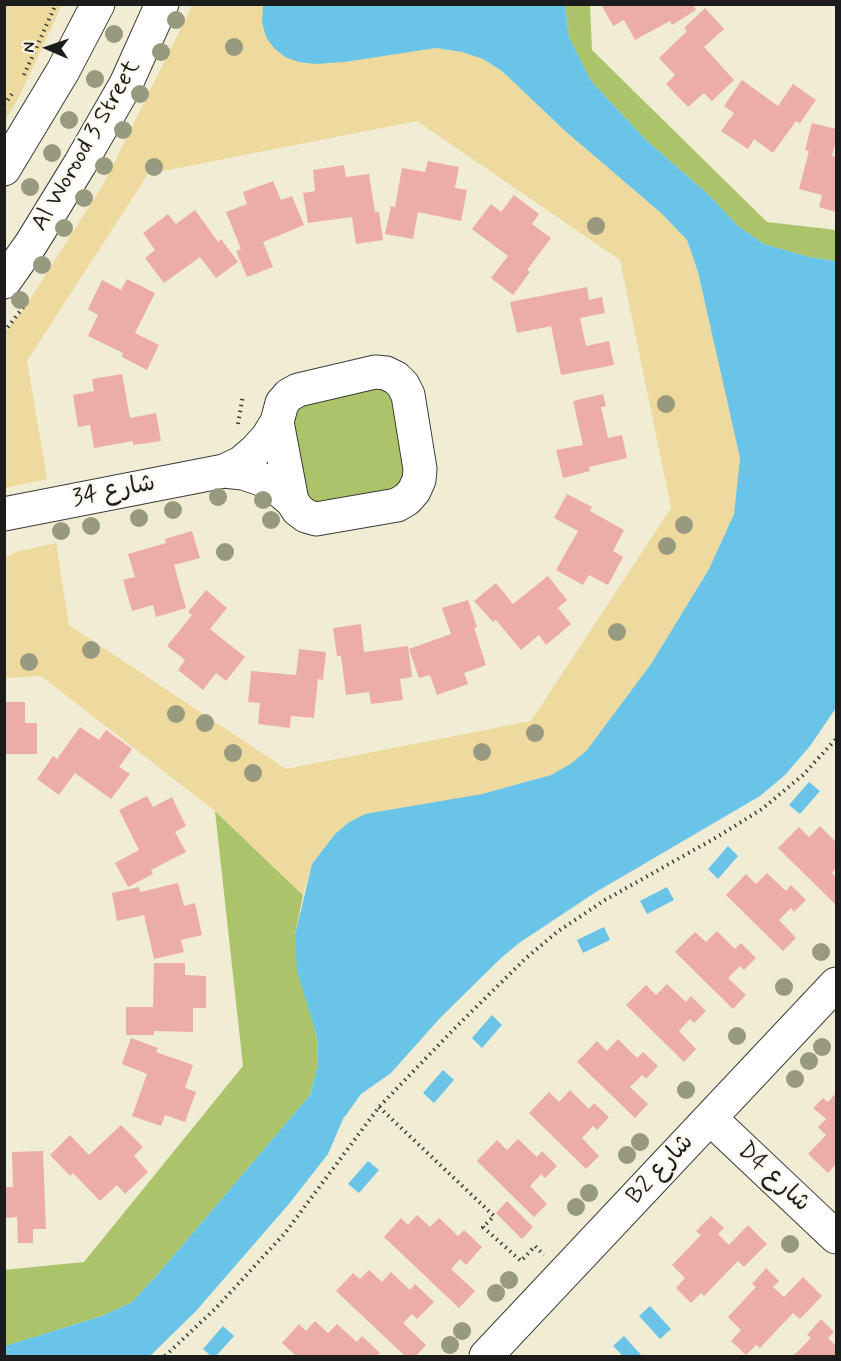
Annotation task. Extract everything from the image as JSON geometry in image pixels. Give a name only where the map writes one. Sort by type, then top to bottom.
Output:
[{"type":"street","points":[[4,169],[63,71],[98,4]]},
{"type":"street","name":"Al Worood 3 Street","points":[[4,282],[32,244],[126,84],[162,4]]},
{"type":"street","name":"شارع 34","points":[[4,514],[224,471],[241,463],[267,438],[277,422],[282,403],[298,390],[375,372],[386,373],[404,385],[408,395],[420,469],[419,480],[414,491],[407,500],[397,505],[316,519],[306,516],[278,489],[261,479],[243,473],[224,471]]},
{"type":"street","points":[[277,422],[292,501]]},
{"type":"street","name":"B2 شارع","points":[[486,1356],[837,984]]},
{"type":"street","name":"D4 شارع","points":[[710,1118],[837,1238]]},
{"type":"path","points":[[22,79],[56,4]]},
{"type":"path","points":[[4,105],[16,88]]},
{"type":"path","points":[[165,1356],[216,1308],[285,1233],[379,1107],[525,959],[557,932],[605,900],[762,809],[803,775],[837,739]]},
{"type":"path","points":[[379,1107],[494,1216],[483,1227],[520,1261],[535,1246],[564,1273]]},
{"type":"green space","points":[[565,5],[590,5],[592,50],[767,222],[836,230],[836,261],[809,257],[764,244],[738,226],[709,195],[644,138],[591,81],[569,37]]},
{"type":"green space","points":[[384,385],[400,401],[405,492],[325,509],[307,501],[291,409]]},
{"type":"green space","points":[[215,811],[303,895],[295,935],[298,971],[317,1037],[318,1065],[310,1095],[132,1302],[102,1316],[5,1346],[4,1270],[84,1262],[243,1066]]},
{"type":"sand","points":[[5,4],[62,5],[18,99],[5,121]]},
{"type":"sand","points":[[193,4],[263,5],[262,22],[403,52],[436,48],[462,52],[483,59],[502,71],[564,130],[661,213],[687,240],[698,272],[740,458],[734,514],[709,569],[651,664],[587,750],[572,763],[551,775],[482,794],[348,823],[335,834],[312,864],[303,895],[215,811],[41,676],[5,678],[5,558],[16,552],[56,543],[69,625],[286,769],[531,721],[671,508],[620,260],[417,121],[148,174],[27,361],[47,479],[5,488],[5,332],[25,307],[104,183]]},
{"type":"water","points":[[263,5],[565,5],[569,37],[591,81],[644,138],[709,195],[738,226],[764,244],[809,257],[836,261],[836,708],[810,746],[785,775],[760,796],[596,892],[519,943],[500,959],[440,1018],[391,1073],[361,1094],[343,1119],[328,1154],[288,1205],[196,1311],[150,1356],[5,1356],[5,1346],[102,1316],[132,1302],[310,1095],[318,1065],[317,1037],[297,971],[295,935],[312,864],[335,834],[348,823],[365,814],[482,794],[551,775],[572,763],[587,750],[651,664],[709,569],[734,514],[740,458],[698,272],[687,240],[661,213],[564,130],[502,71],[483,59],[462,52],[436,48],[344,62],[315,64],[299,62],[285,57],[266,37],[262,22]]},
{"type":"water","points":[[809,782],[820,791],[800,814],[789,805]]},
{"type":"water","points":[[728,846],[738,856],[718,879],[708,869]]},
{"type":"water","points":[[667,887],[674,900],[647,914],[640,901]]},
{"type":"water","points":[[604,927],[610,940],[583,953],[577,940]]},
{"type":"water","points":[[492,1015],[502,1025],[482,1048],[472,1038]]},
{"type":"water","points":[[443,1070],[454,1080],[434,1103],[423,1093]]},
{"type":"water","points":[[368,1161],[379,1170],[359,1193],[348,1184]]},
{"type":"water","points":[[650,1306],[671,1329],[660,1339],[639,1316]]},
{"type":"water","points":[[223,1326],[234,1336],[216,1356],[211,1356],[203,1349]]},
{"type":"water","points":[[624,1336],[642,1356],[623,1356],[613,1346]]},
{"type":"building","points":[[601,4],[693,4],[696,10],[672,25],[670,21],[635,40],[624,20],[613,26]]},
{"type":"building","points":[[705,8],[724,29],[704,47],[734,80],[712,101],[704,93],[688,107],[666,84],[675,75],[659,58],[687,31],[684,28]]},
{"type":"building","points":[[742,80],[778,106],[793,84],[816,100],[800,123],[796,121],[773,153],[754,139],[748,149],[721,131],[734,113],[724,106]]},
{"type":"building","points":[[812,123],[836,129],[832,156],[836,157],[836,212],[819,207],[822,195],[799,189],[809,151],[805,150]]},
{"type":"building","points":[[428,161],[459,167],[455,188],[467,190],[461,221],[418,212],[413,239],[385,234],[391,206],[395,207],[402,168],[425,172]]},
{"type":"building","points":[[344,165],[346,177],[369,174],[375,212],[379,212],[383,240],[356,244],[352,217],[308,223],[303,193],[315,191],[313,170]]},
{"type":"building","points":[[273,181],[281,200],[292,196],[304,225],[263,242],[273,267],[247,277],[236,251],[241,249],[226,212],[247,204],[243,192]]},
{"type":"building","points":[[514,195],[539,214],[532,224],[551,238],[527,270],[530,272],[513,295],[491,278],[508,256],[472,229],[491,204],[501,212]]},
{"type":"building","points":[[195,210],[218,242],[221,239],[238,262],[216,278],[200,257],[164,283],[145,258],[155,250],[143,233],[168,214],[176,224]]},
{"type":"building","points":[[127,279],[155,293],[135,333],[159,345],[147,370],[122,357],[123,353],[88,336],[98,315],[88,309],[102,280],[121,290]]},
{"type":"building","points":[[587,287],[589,300],[602,297],[605,313],[580,318],[586,346],[609,341],[614,365],[561,375],[551,326],[517,333],[510,302]]},
{"type":"building","points":[[122,374],[130,418],[156,413],[161,441],[133,445],[133,441],[94,448],[90,425],[78,427],[73,395],[94,391],[92,379]]},
{"type":"building","points":[[603,394],[606,406],[601,407],[608,438],[622,435],[627,458],[589,467],[590,471],[563,478],[556,450],[583,445],[573,401]]},
{"type":"building","points":[[567,494],[592,507],[590,511],[624,530],[613,551],[623,557],[608,585],[589,575],[583,585],[556,570],[578,531],[554,518]]},
{"type":"building","points":[[192,531],[200,558],[174,565],[186,608],[156,617],[153,605],[132,611],[123,580],[135,577],[128,554],[166,543],[165,539]]},
{"type":"building","points":[[548,576],[567,600],[558,608],[571,624],[546,645],[539,635],[521,650],[496,620],[493,622],[474,601],[496,583],[513,604]]},
{"type":"building","points":[[206,590],[227,608],[210,629],[245,657],[226,681],[216,673],[203,690],[178,670],[185,660],[167,646],[192,615],[188,612]]},
{"type":"building","points":[[468,600],[486,665],[464,673],[468,684],[437,695],[430,675],[419,678],[409,649],[451,634],[442,608]]},
{"type":"building","points":[[361,624],[364,652],[408,646],[412,677],[400,679],[403,700],[371,704],[369,692],[346,695],[341,656],[337,656],[333,628]]},
{"type":"building","points":[[299,649],[326,652],[323,680],[318,679],[314,718],[291,716],[290,728],[258,724],[260,703],[248,702],[251,671],[296,675]]},
{"type":"building","points":[[4,702],[25,702],[25,723],[37,723],[37,754],[4,754]]},
{"type":"building","points":[[80,727],[99,740],[106,730],[132,749],[119,767],[130,774],[111,799],[75,773],[59,795],[37,779],[53,756],[57,759]]},
{"type":"building","points":[[147,796],[153,807],[172,797],[186,826],[175,832],[186,852],[151,870],[153,874],[128,887],[115,863],[139,850],[119,810]]},
{"type":"building","points":[[820,826],[836,842],[836,868],[832,873],[836,878],[836,905],[778,848],[799,827],[809,837]]},
{"type":"building","points":[[767,873],[786,891],[791,885],[806,900],[794,912],[791,908],[779,920],[796,938],[783,951],[726,895],[746,874],[756,884]]},
{"type":"building","points":[[178,883],[184,906],[195,903],[202,935],[181,940],[184,952],[154,959],[144,915],[117,921],[112,893],[139,887],[140,892]]},
{"type":"building","points":[[717,931],[735,949],[741,943],[756,958],[744,970],[740,966],[728,978],[746,995],[733,1009],[675,952],[695,932],[706,942]]},
{"type":"building","points":[[154,963],[185,963],[185,975],[206,976],[206,1008],[193,1008],[193,1032],[154,1031],[154,1035],[126,1035],[126,1007],[153,1007]]},
{"type":"building","points":[[667,984],[686,1002],[691,996],[706,1011],[694,1023],[690,1019],[679,1031],[696,1049],[684,1062],[626,1005],[646,985],[656,995]]},
{"type":"building","points":[[131,1038],[158,1048],[156,1052],[193,1065],[185,1088],[196,1092],[185,1122],[165,1115],[161,1126],[132,1116],[147,1074],[122,1064]]},
{"type":"building","points":[[618,1039],[637,1058],[643,1052],[658,1066],[646,1079],[642,1075],[630,1087],[648,1104],[635,1118],[577,1062],[597,1041],[607,1051]]},
{"type":"building","points":[[570,1090],[589,1109],[594,1103],[609,1117],[597,1130],[593,1126],[582,1138],[599,1156],[586,1169],[529,1113],[549,1092],[559,1102]]},
{"type":"building","points":[[836,1093],[836,1164],[828,1173],[808,1154],[826,1135],[818,1127],[826,1119],[813,1108],[823,1098],[828,1102]]},
{"type":"building","points":[[121,1125],[143,1147],[134,1156],[148,1172],[125,1194],[117,1185],[100,1201],[73,1173],[70,1176],[50,1155],[70,1135],[89,1155]]},
{"type":"building","points":[[518,1139],[537,1157],[542,1151],[557,1166],[545,1178],[541,1174],[530,1186],[547,1204],[534,1217],[477,1161],[497,1140],[507,1150]]},
{"type":"building","points":[[43,1151],[46,1229],[33,1229],[33,1243],[18,1243],[17,1217],[4,1218],[4,1187],[13,1187],[12,1152]]},
{"type":"building","points":[[507,1201],[533,1227],[522,1239],[496,1213]]},
{"type":"building","points":[[417,1215],[430,1227],[439,1218],[458,1236],[464,1230],[482,1247],[466,1265],[460,1259],[451,1269],[475,1291],[459,1308],[384,1237],[401,1218],[408,1225]]},
{"type":"building","points":[[711,1216],[724,1228],[718,1234],[729,1245],[748,1225],[767,1244],[744,1267],[738,1261],[704,1296],[701,1293],[691,1303],[676,1288],[685,1278],[672,1265],[701,1235],[696,1231]]},
{"type":"building","points":[[766,1268],[779,1281],[773,1287],[784,1297],[803,1277],[822,1296],[800,1319],[793,1313],[760,1348],[756,1345],[746,1355],[731,1341],[741,1330],[728,1317],[756,1287],[752,1284]]},
{"type":"building","points":[[369,1270],[382,1282],[391,1272],[410,1290],[415,1284],[434,1302],[417,1319],[412,1314],[403,1323],[426,1345],[416,1356],[405,1356],[336,1291],[353,1273],[360,1279]]},
{"type":"building","points":[[821,1319],[834,1332],[828,1338],[836,1346],[836,1356],[793,1356],[811,1338],[807,1335]]},
{"type":"building","points":[[315,1321],[328,1333],[337,1324],[357,1342],[362,1336],[380,1353],[377,1356],[296,1356],[282,1343],[299,1324],[306,1331]]}]
